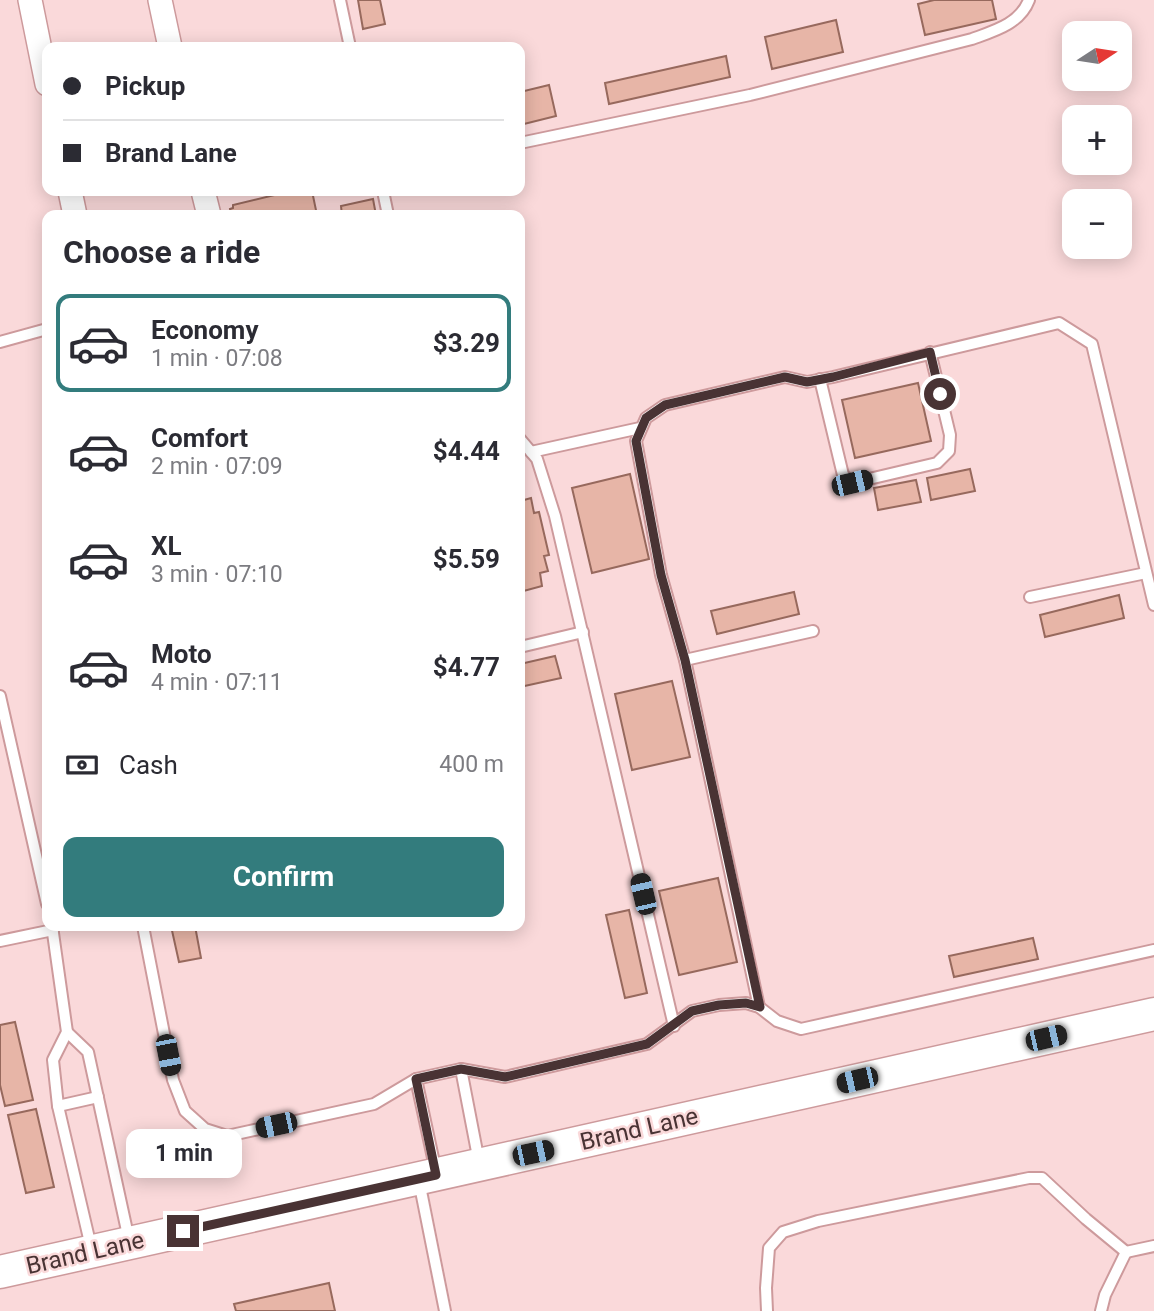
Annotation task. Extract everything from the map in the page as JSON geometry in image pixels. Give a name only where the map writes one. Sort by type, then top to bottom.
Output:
[{"type":"street","points":[[30,0],[42,59]]},
{"type":"street","points":[[160,0],[169,42]]},
{"type":"street","name":"Brand Lane","points":[[0,1272],[1154,1014]]},
{"type":"lane","points":[[340,0],[350,42]]},
{"type":"lane","points":[[525,142],[750,95],[972,39],[1007,26],[1026,8],[1029,0]]},
{"type":"lane","points":[[760,1007],[685,660],[661,575],[636,441],[646,418],[665,405],[785,377],[807,382],[1059,323],[1092,344],[1154,606]]},
{"type":"lane","points":[[0,342],[42,331]]},
{"type":"lane","points":[[820,379],[843,475],[852,483],[937,463],[948,452],[950,435],[930,352]]},
{"type":"lane","points":[[531,452],[640,428]]},
{"type":"lane","points":[[525,445],[537,459],[555,516],[674,1026]]},
{"type":"lane","points":[[1030,597],[1146,573]]},
{"type":"lane","points":[[685,660],[813,631]]},
{"type":"lane","points":[[525,646],[583,632]]},
{"type":"lane","points":[[0,696],[42,882]]},
{"type":"lane","points":[[0,942],[42,931]]},
{"type":"lane","points":[[53,931],[67,1032],[53,1060],[58,1106],[92,1252]]},
{"type":"lane","points":[[144,931],[173,1080],[185,1111],[205,1129],[227,1136],[374,1104],[416,1079],[461,1069],[505,1077],[647,1044],[692,1011],[719,1005],[746,1003],[760,1007],[777,1021],[801,1029],[1154,950]]},
{"type":"lane","points":[[67,1032],[88,1052],[130,1243]]},
{"type":"lane","points":[[461,1069],[479,1165]]},
{"type":"lane","points":[[416,1079],[445,1311]]},
{"type":"lane","points":[[58,1106],[97,1097]]},
{"type":"lane","points":[[767,1311],[769,1248],[783,1232],[818,1222],[1029,1178],[1042,1178],[1126,1252]]},
{"type":"lane","points":[[1126,1252],[1154,1246]]},
{"type":"lane","points":[[1101,1311],[1105,1295],[1126,1252]]},
{"type":"building","points":[[358,0],[380,0],[385,24],[363,29]]},
{"type":"building","points":[[934,0],[992,0],[996,19],[925,35],[918,4]]},
{"type":"building","points":[[836,20],[843,52],[772,69],[765,37]]},
{"type":"building","points":[[726,56],[730,77],[609,104],[605,83]]},
{"type":"building","points":[[549,85],[556,116],[525,124],[525,91]]},
{"type":"building","points":[[270,196],[313,196],[316,210],[230,210],[233,205]]},
{"type":"building","points":[[373,199],[375,210],[341,210],[341,206]]},
{"type":"building","points":[[918,383],[931,441],[855,458],[842,400]]},
{"type":"building","points":[[970,469],[975,491],[931,500],[927,478]]},
{"type":"building","points":[[630,474],[649,559],[592,573],[572,488]]},
{"type":"building","points":[[916,480],[921,502],[878,510],[874,488]]},
{"type":"building","points":[[531,498],[534,513],[539,512],[549,555],[544,556],[548,571],[540,573],[542,586],[525,591],[525,500]]},
{"type":"building","points":[[794,592],[799,614],[717,634],[711,611]]},
{"type":"building","points":[[1119,595],[1124,618],[1045,637],[1040,615]]},
{"type":"building","points":[[555,656],[561,678],[525,686],[525,663]]},
{"type":"building","points":[[672,681],[690,757],[632,770],[615,694]]},
{"type":"building","points":[[718,878],[737,962],[679,975],[659,891]]},
{"type":"building","points":[[629,910],[647,993],[625,998],[606,915]]},
{"type":"building","points":[[172,931],[196,931],[201,958],[179,962]]},
{"type":"building","points":[[1033,938],[1038,959],[954,977],[949,956]]},
{"type":"building","points":[[15,1022],[33,1100],[5,1106],[0,1085],[0,1025]]},
{"type":"building","points":[[36,1109],[54,1187],[26,1193],[8,1115]]},
{"type":"building","points":[[329,1283],[335,1311],[236,1311],[234,1304]]},
{"type":"route","points":[[183,1231],[436,1175],[416,1079],[461,1069],[505,1077],[647,1044],[692,1011],[746,1003],[760,1007],[685,660],[661,575],[636,441],[646,418],[665,405],[785,377],[807,382],[833,377],[930,352],[940,394]]}]
